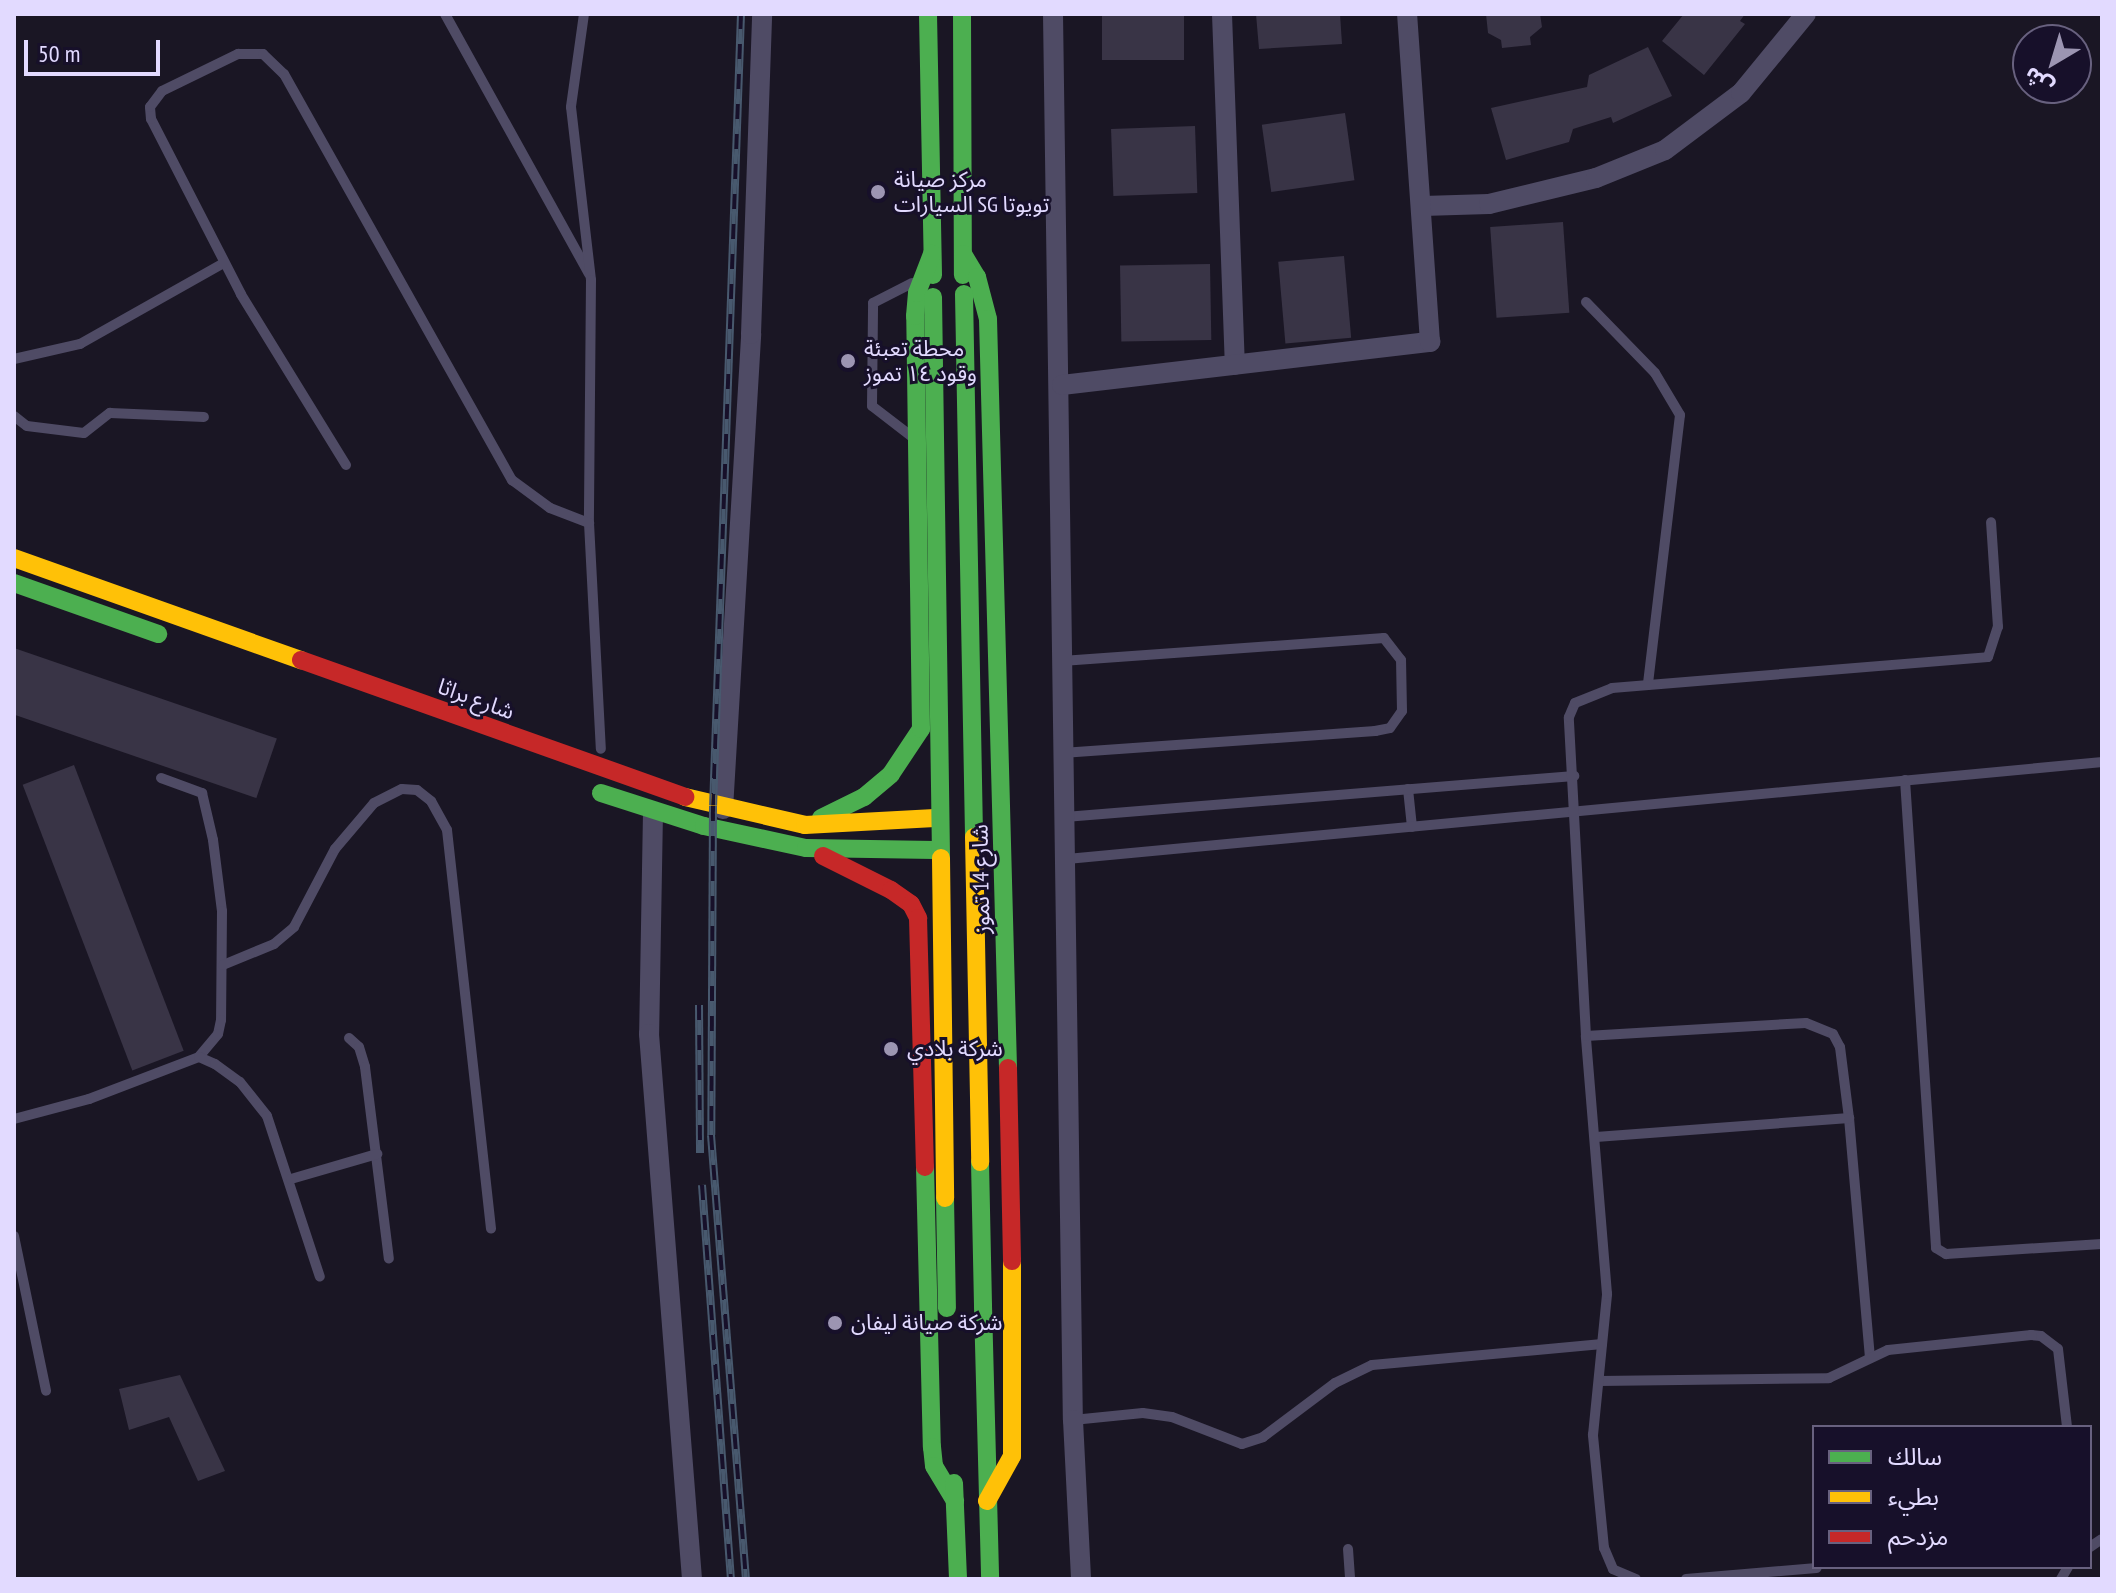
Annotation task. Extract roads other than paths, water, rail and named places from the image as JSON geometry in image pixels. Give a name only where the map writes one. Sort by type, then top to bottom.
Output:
[{"type":"main road","points":[[928,14],[947,1308],[958,1579]]},
{"type":"main road","name":"شارع 14 تموز","points":[[962,14],[963,254],[987,1501]]},
{"type":"main road","points":[[805,825],[864,797],[891,774],[921,729],[915,316],[921,278],[932,254]]},
{"type":"main road","name":"شارع 14 تموز","points":[[963,254],[977,277],[988,319],[1004,849],[1015,1440],[1005,1476],[987,1501]]},
{"type":"main road","name":"شارع براثا","points":[[14,558],[626,779],[723,809],[805,825],[935,818]]},
{"type":"main road","points":[[14,583],[176,640]]},
{"type":"main road","points":[[581,786],[653,812],[806,848],[935,850]]},
{"type":"main road","points":[[980,816],[1003,815]]},
{"type":"main road","points":[[806,848],[891,890],[911,904],[918,918],[932,1447],[934,1466],[955,1501]]},
{"type":"main road","points":[[980,850],[1004,849]]},
{"type":"main road","points":[[987,1501],[990,1579]]},
{"type":"street","points":[[723,809],[752,332],[762,14]]},
{"type":"street","points":[[1053,14],[1062,385],[1062,753],[1067,859],[1073,1420],[1081,1579]]},
{"type":"street","points":[[1222,14],[1235,365]]},
{"type":"street","points":[[1062,385],[1430,342],[1423,206],[1407,14]]},
{"type":"street","points":[[1423,206],[1489,204],[1596,178],[1665,150],[1741,93],[1806,14]]},
{"type":"street","points":[[653,812],[649,1034],[692,1579]]},
{"type":"lane","points":[[445,14],[591,280]]},
{"type":"lane","points":[[584,14],[571,107],[591,280],[589,523],[601,749]]},
{"type":"lane","points":[[346,465],[224,263],[155,129],[150,107],[162,91],[251,51],[275,62],[284,74],[512,480],[550,508],[589,523]]},
{"type":"lane","points":[[14,359],[80,344],[224,263]]},
{"type":"lane","points":[[917,441],[872,406],[873,303],[921,278]]},
{"type":"lane","points":[[1586,302],[1655,373],[1680,415],[1648,685]]},
{"type":"lane","points":[[14,416],[27,426],[84,433],[110,413],[204,417]]},
{"type":"lane","points":[[1636,1579],[1613,1569],[1600,1532],[1592,1415],[1599,1381],[1607,1294],[1586,1036],[1569,717],[1575,703],[1612,688],[1988,657],[1998,627],[1991,522]]},
{"type":"lane","points":[[1062,661],[1384,638],[1401,660],[1402,711],[1390,728],[1375,731],[1062,753]]},
{"type":"lane","points":[[1067,859],[2102,762]]},
{"type":"lane","points":[[1065,817],[1574,776]]},
{"type":"lane","points":[[14,1119],[89,1099],[199,1057],[218,1034],[223,965],[215,854],[202,793],[161,778]]},
{"type":"lane","points":[[1905,780],[1936,1248],[1946,1254],[2102,1244]]},
{"type":"lane","points":[[223,965],[274,944],[294,927],[335,849],[374,803],[402,789],[417,790],[431,801],[447,830],[491,1229]]},
{"type":"lane","points":[[1408,789],[1412,827]]},
{"type":"lane","points":[[1586,1036],[1819,1025],[1840,1047],[1870,1358]]},
{"type":"lane","points":[[349,1038],[359,1047],[365,1067],[389,1259]]},
{"type":"lane","points":[[199,1057],[240,1082],[267,1116],[291,1179],[320,1277]]},
{"type":"lane","points":[[1596,1137],[1849,1118]]},
{"type":"lane","points":[[291,1179],[377,1154]]},
{"type":"lane","points":[[14,1236],[46,1391]]},
{"type":"lane","points":[[1599,1381],[1819,1379],[1905,1347],[2041,1336],[2058,1349],[2062,1362],[2067,1425]]},
{"type":"lane","points":[[1073,1420],[1143,1413],[1172,1417],[1242,1444],[1263,1437],[1335,1383],[1372,1365],[1602,1344]]},
{"type":"lane","points":[[1348,1549],[1350,1579]]},
{"type":"lane","points":[[1686,1579],[1812,1568]]},
{"type":"railway","points":[[741,14],[713,806],[711,1135],[746,1579]]},
{"type":"railway","points":[[699,1005],[700,1153]]},
{"type":"railway","points":[[702,1185],[731,1579]]},
{"type":"place","name":"مركز صيانة السيارات SG تويوتا","points":[[878,192]]},
{"type":"place","name":"محطة تعبئة وقود ١٤ تموز","points":[[848,361]]},
{"type":"place","name":"شركة بلادي","points":[[891,1049]]},
{"type":"place","name":"شركة صيانة ليفان","points":[[835,1323]]}]
